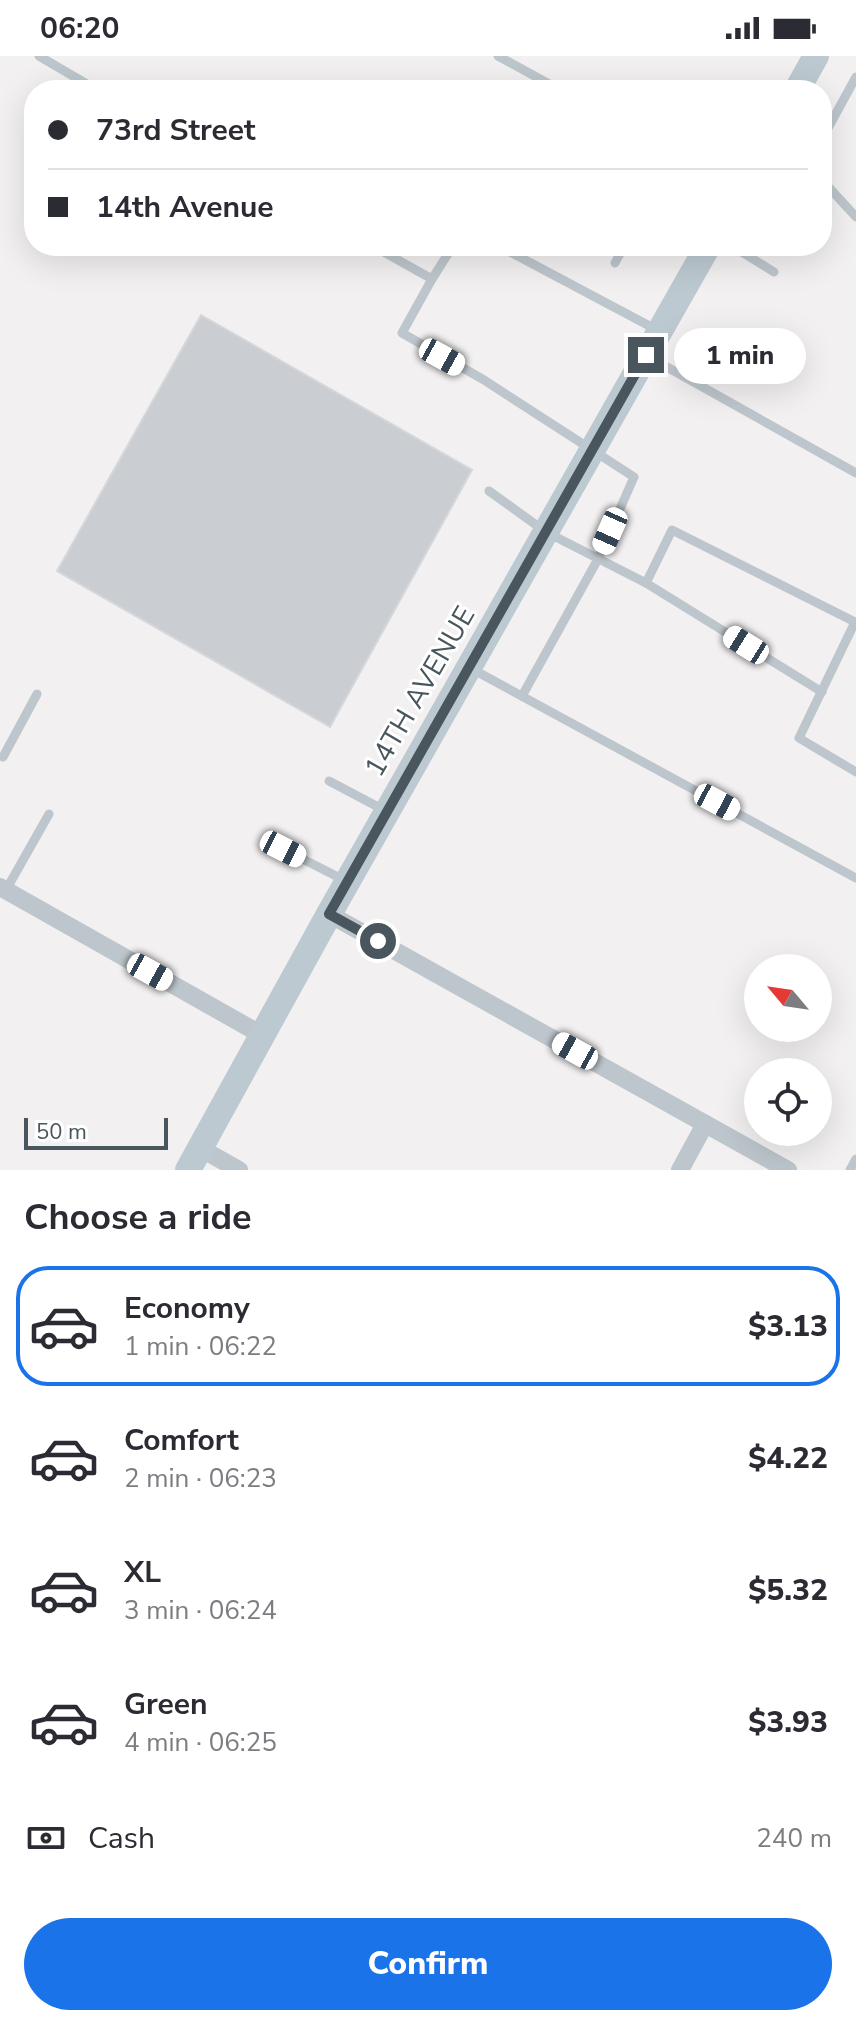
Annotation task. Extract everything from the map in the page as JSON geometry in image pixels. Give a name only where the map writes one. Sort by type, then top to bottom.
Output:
[{"type":"main road","points":[[803,80],[816,56]]},
{"type":"main road","name":"14TH AVENUE","points":[[194,1159],[329,914],[702,256]]},
{"type":"street","points":[[3,889],[262,1035]]},
{"type":"street","points":[[329,914],[788,1170]]},
{"type":"street","points":[[680,1170],[705,1124]]},
{"type":"street","points":[[194,1159],[239,1170]]},
{"type":"lane","points":[[39,56],[80,80]]},
{"type":"lane","points":[[498,56],[542,80]]},
{"type":"lane","points":[[832,121],[856,77]]},
{"type":"lane","points":[[832,191],[856,217]]},
{"type":"lane","points":[[391,256],[432,279]]},
{"type":"lane","points":[[447,256],[402,333],[484,380],[634,477],[598,559],[522,696]]},
{"type":"lane","points":[[518,256],[660,332]]},
{"type":"lane","points":[[615,263],[619,256]]},
{"type":"lane","points":[[748,256],[774,272]]},
{"type":"lane","points":[[646,355],[856,473]]},
{"type":"lane","points":[[489,491],[546,532],[646,583],[822,692]]},
{"type":"lane","points":[[646,583],[672,530],[855,622],[799,738],[856,772]]},
{"type":"lane","points":[[469,667],[856,878]]},
{"type":"lane","points":[[3,757],[37,694]]},
{"type":"lane","points":[[329,781],[387,812]]},
{"type":"lane","points":[[3,889],[49,814]]},
{"type":"lane","points":[[283,849],[348,882]]},
{"type":"lane","points":[[850,1170],[856,1159]]},
{"type":"building","points":[[201,315],[472,470],[330,727],[57,571]]},
{"type":"route","points":[[378,941],[329,914],[646,355]]}]
